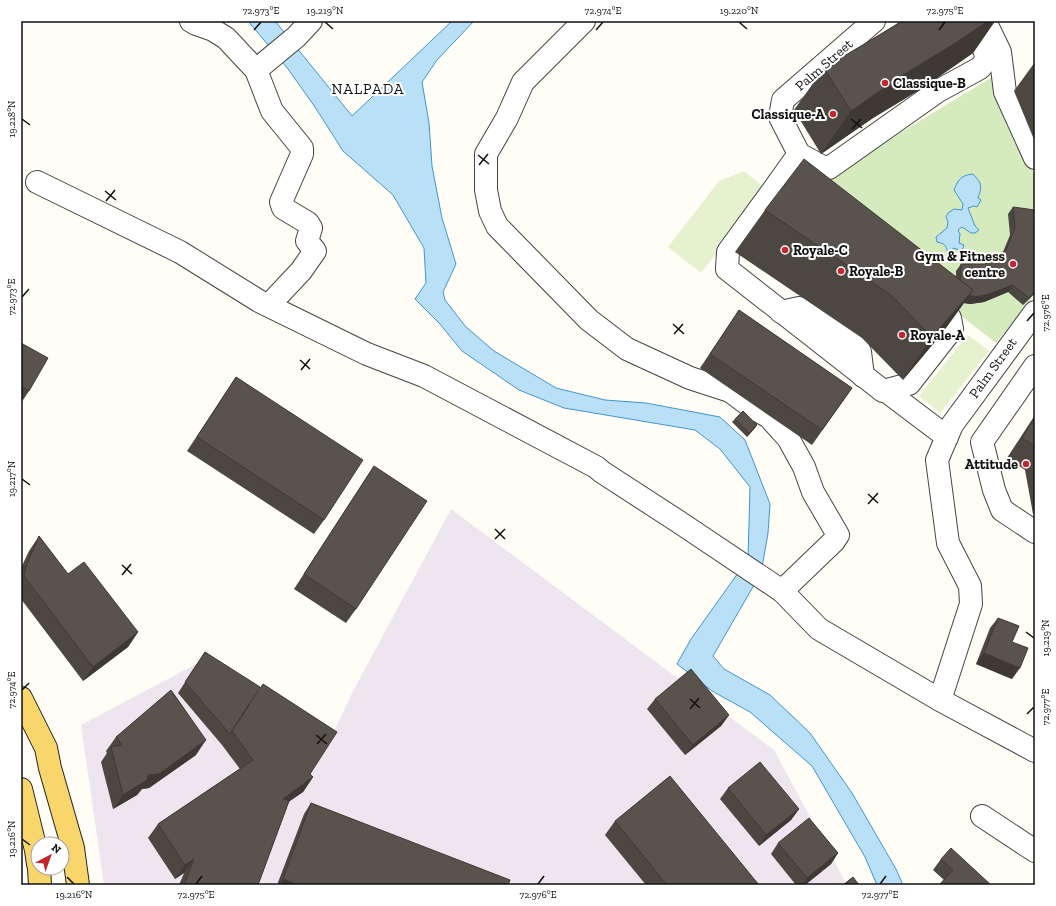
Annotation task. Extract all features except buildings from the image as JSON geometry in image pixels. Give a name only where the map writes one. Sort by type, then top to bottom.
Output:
[{"type":"main road","points":[[22,700],[46,748],[50,768],[73,848],[78,885]]},
{"type":"main road","points":[[21,790],[32,836]]},
{"type":"street","points":[[191,21],[213,30],[264,64],[272,111],[302,148],[302,154],[281,202],[283,208],[308,223],[311,228],[307,241],[315,251],[301,271],[269,305]]},
{"type":"street","points":[[264,64],[296,37],[311,21]]},
{"type":"street","points":[[584,21],[523,82],[506,118],[486,154],[486,190],[490,211],[497,226],[595,325],[627,349],[690,378],[730,391],[769,418],[788,438],[804,467],[813,492],[838,535],[834,541],[782,591]]},
{"type":"street","name":"Palm Street","points":[[799,154],[780,117],[783,100],[874,21]]},
{"type":"street","points":[[949,431],[886,393],[727,269],[728,252],[799,154],[821,166],[829,168],[938,91],[980,68],[987,59],[984,49],[963,21]]},
{"type":"street","points":[[985,21],[1000,52],[1005,92],[1035,158]]},
{"type":"street","points":[[37,182],[180,252],[259,301],[367,354],[424,376],[596,467],[782,591],[819,629],[940,700],[1035,750]]},
{"type":"street","points":[[779,182],[822,216]]},
{"type":"street","points":[[886,393],[909,384],[952,329],[950,318],[914,289]]},
{"type":"street","name":"Palm Street","points":[[940,700],[971,604],[970,586],[948,543],[937,460],[949,431],[1035,312]]},
{"type":"street","points":[[1035,366],[982,442],[994,490],[1002,510],[1035,532]]},
{"type":"street","points":[[982,816],[1035,851]]},
{"type":"shaded area","points":[[451,509],[774,750],[847,885],[104,885],[81,725],[198,663],[327,746],[352,693]]},
{"type":"green space","points":[[994,76],[1035,177],[1035,294],[996,343],[802,192]]},
{"type":"green space","points":[[744,171],[766,189],[701,273],[668,247],[719,181]]},
{"type":"green space","points":[[968,335],[989,351],[940,413],[919,396]]},
{"type":"water","points":[[248,21],[275,21],[352,116],[452,21],[474,21],[437,60],[422,82],[429,123],[432,166],[442,218],[456,264],[443,292],[445,300],[466,327],[494,351],[556,388],[605,400],[646,403],[720,417],[745,440],[770,504],[768,533],[761,573],[713,656],[724,669],[770,695],[810,733],[852,793],[896,869],[903,885],[877,885],[865,857],[812,766],[750,712],[712,691],[677,664],[691,639],[748,559],[750,487],[720,449],[695,430],[564,408],[519,390],[462,351],[440,324],[415,299],[426,283],[424,248],[393,195],[343,151],[315,107],[288,69]]},
{"type":"water","points":[[973,174],[981,187],[978,198],[981,200],[977,207],[974,206],[968,208],[975,226],[979,230],[975,233],[971,233],[962,227],[958,230],[960,234],[959,243],[964,245],[962,251],[953,248],[953,254],[950,257],[945,246],[937,242],[936,237],[947,228],[948,222],[946,217],[948,213],[954,209],[962,210],[963,204],[954,190],[957,183],[966,175]]},
{"type":"place","name":"Classique-B","points":[[885,83]]},
{"type":"place","name":"Classique-A","points":[[833,114]]},
{"type":"place","name":"Royale-C","points":[[785,250]]},
{"type":"place","name":"Gym & Fitness centre","points":[[1013,264]]},
{"type":"place","name":"Royale-B","points":[[841,271]]},
{"type":"place","name":"Royale-A","points":[[902,335]]},
{"type":"place","name":"Attitude","points":[[1026,464]]},
{"type":"district","name":"NALPADA","points":[[368,89]]}]
